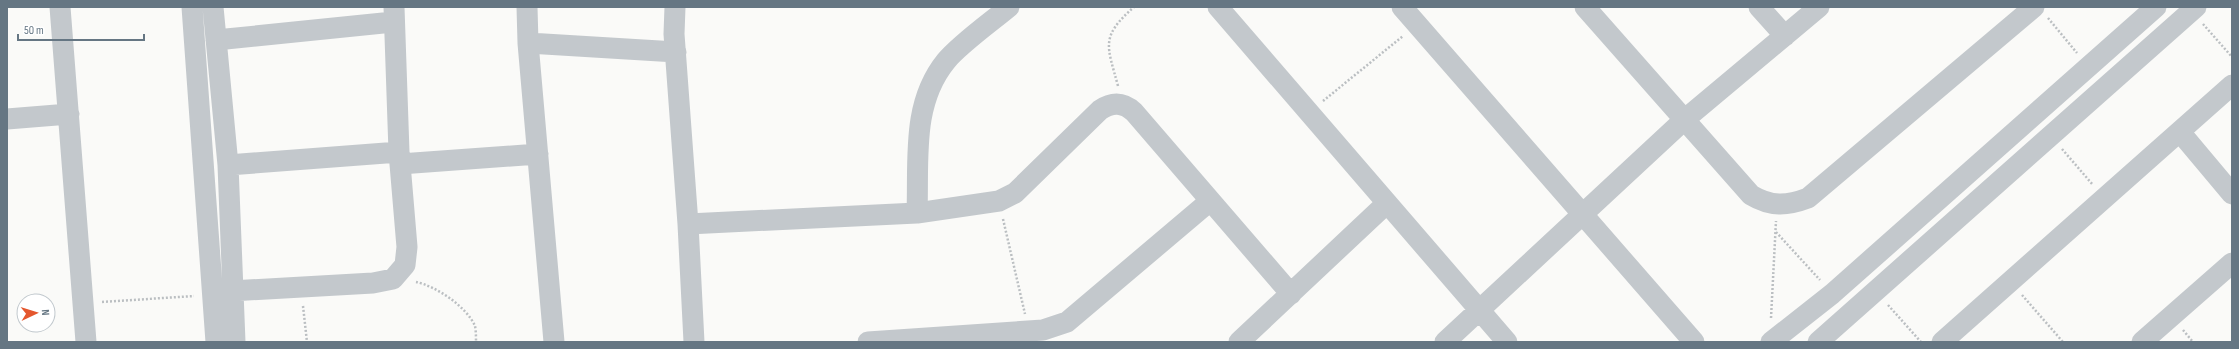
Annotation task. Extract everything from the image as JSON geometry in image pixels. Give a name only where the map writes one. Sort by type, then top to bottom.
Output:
[{"type":"street","points":[[60,7],[86,342]]},
{"type":"street","points":[[192,7],[222,293],[235,342]]},
{"type":"street","points":[[213,7],[228,165],[222,293],[216,342]]},
{"type":"street","points":[[527,7],[528,43],[554,342]]},
{"type":"street","points":[[675,7],[676,52],[688,224],[694,342]]},
{"type":"street","points":[[918,213],[920,125],[923,102],[932,81],[947,59],[1009,7]]},
{"type":"street","points":[[1218,7],[1507,342]]},
{"type":"street","points":[[1402,7],[1694,342]]},
{"type":"street","points":[[1585,7],[1751,195],[1763,202],[1776,205],[1793,204],[1808,198],[2038,10]]},
{"type":"street","points":[[1759,7],[1785,36]]},
{"type":"street","points":[[1445,342],[1684,120],[1819,7]]},
{"type":"street","points":[[1771,334],[1832,294],[2156,7]]},
{"type":"street","points":[[1818,342],[2193,9]]},
{"type":"street","points":[[216,40],[393,14],[400,158],[407,247],[405,265],[394,279],[373,283],[222,293]]},
{"type":"street","points":[[528,43],[676,52]]},
{"type":"street","points":[[1942,342],[2232,85]]},
{"type":"street","points":[[688,224],[918,213],[999,201],[1015,192],[1100,110],[1107,105],[1123,104],[1134,112],[1291,294]]},
{"type":"street","points":[[7,119],[69,114]]},
{"type":"street","points":[[2180,132],[2232,194]]},
{"type":"street","points":[[228,165],[538,154]]},
{"type":"street","points":[[868,342],[1043,330],[1067,322],[1210,201]]},
{"type":"street","points":[[1239,342],[1387,203]]},
{"type":"street","points":[[2142,342],[2232,263]]},
{"type":"path","points":[[1123,104],[1108,45],[1114,26],[1134,7]]},
{"type":"path","points":[[2193,9],[2232,57]]},
{"type":"path","points":[[2038,10],[2089,67]]},
{"type":"path","points":[[1309,112],[1417,24]]},
{"type":"path","points":[[2051,136],[2103,198]]},
{"type":"path","points":[[999,201],[1026,317],[1031,331]]},
{"type":"path","points":[[1771,334],[1776,205]]},
{"type":"path","points":[[1776,232],[1832,294]]},
{"type":"path","points":[[394,279],[418,283],[440,292],[460,307],[475,326],[476,342]]},
{"type":"path","points":[[2010,281],[2063,342]]},
{"type":"path","points":[[301,288],[307,342]]},
{"type":"path","points":[[1876,291],[1921,342]]},
{"type":"path","points":[[83,304],[222,293]]}]
